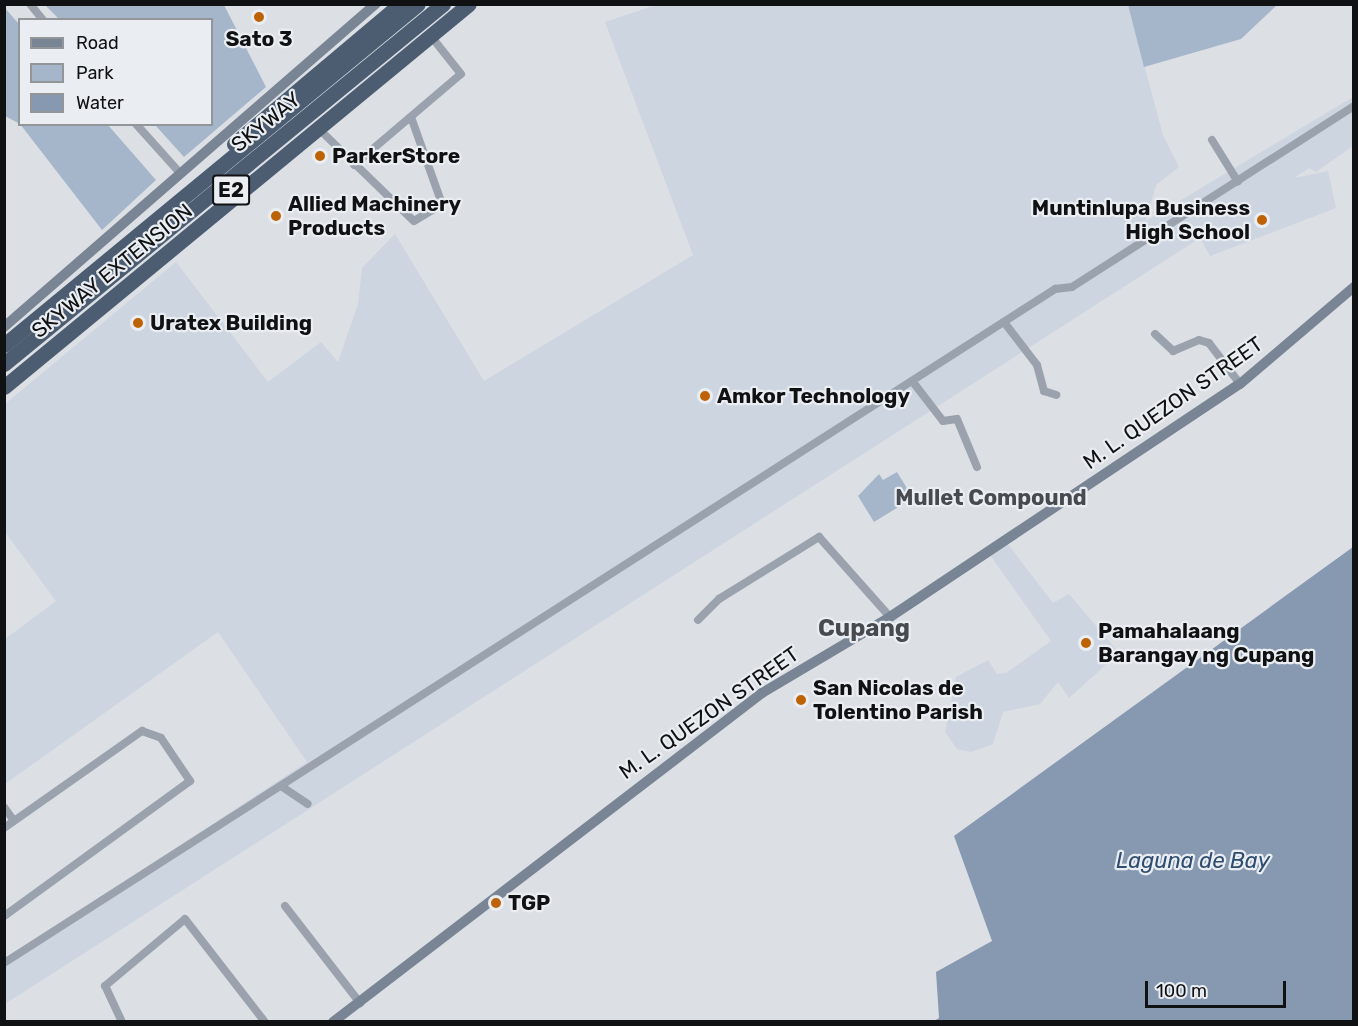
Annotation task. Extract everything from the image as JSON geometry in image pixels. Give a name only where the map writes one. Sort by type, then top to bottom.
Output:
[{"type":"highway","name":"SKYWAY EXTENSION","points":[[4,333],[400,4]]},
{"type":"highway","name":"E2","points":[[4,345],[418,4]]},
{"type":"highway","name":"SKYWAY","points":[[4,354],[430,4]]},
{"type":"highway","name":"SKYWAY","points":[[4,364],[443,4]]},
{"type":"highway","name":"E2","points":[[4,374],[456,4]]},
{"type":"highway","name":"SKYWAY EXTENSION","points":[[4,387],[469,4]]},
{"type":"main road","points":[[4,394],[476,4]]},
{"type":"main road","points":[[4,327],[370,6]]},
{"type":"main road","name":"M. L. QUEZON STREET","points":[[333,1022],[762,693],[890,616],[1240,384],[1353,287]]},
{"type":"street","points":[[30,4],[41,18]]},
{"type":"street","points":[[354,165],[461,75],[434,40]]},
{"type":"street","points":[[4,963],[913,382],[1055,288],[1072,287],[1353,106]]},
{"type":"street","points":[[321,131],[414,221],[442,204],[411,117]]},
{"type":"street","points":[[138,126],[180,173]]},
{"type":"street","points":[[1212,140],[1238,182]]},
{"type":"street","points":[[1004,322],[1037,365],[1044,391],[1056,395]]},
{"type":"street","points":[[1155,334],[1173,351],[1199,340],[1209,344],[1240,384]]},
{"type":"street","points":[[913,382],[942,420],[957,419],[977,467]]},
{"type":"street","points":[[698,620],[719,599],[819,537],[890,616]]},
{"type":"street","points":[[4,828],[142,731],[161,738],[190,781],[4,916]]},
{"type":"street","points":[[281,786],[308,804]]},
{"type":"street","points":[[4,807],[14,821]]},
{"type":"street","points":[[285,906],[360,1003]]},
{"type":"street","points":[[122,1022],[105,986],[185,919],[265,1022]]},
{"type":"shaded area","points":[[656,5],[1128,5],[1163,135],[1179,167],[1156,185],[1146,221],[1353,97],[1353,146],[1316,172],[1309,168],[1294,178],[1328,171],[1336,208],[1210,256],[1200,238],[5,1004],[5,960],[307,762],[218,632],[5,784],[5,639],[56,601],[5,532],[5,404],[176,262],[268,382],[321,342],[338,362],[358,304],[362,268],[395,234],[484,381],[693,255],[605,22]]},
{"type":"shaded area","points":[[1007,543],[1053,603],[1069,594],[1119,653],[1069,698],[1058,682],[1040,704],[1003,712],[993,744],[971,752],[957,749],[945,732],[956,677],[988,660],[997,674],[1006,673],[1051,641],[990,555]]},
{"type":"green space","points":[[45,5],[224,5],[266,87],[184,157],[156,126],[213,126],[213,18],[58,18]]},
{"type":"green space","points":[[1128,5],[1277,5],[1241,39],[1144,67]]},
{"type":"green space","points":[[4,7],[18,23],[18,123],[5,116]]},
{"type":"green space","points":[[22,126],[109,126],[156,180],[102,230]]},
{"type":"green space","points":[[897,472],[913,498],[874,522],[858,496],[879,474],[883,480]]},
{"type":"water","name":"Laguna de Bay","points":[[1353,547],[1353,1021],[934,1021],[939,1018],[936,972],[992,941],[954,836]]},
{"type":"place","name":"Sato 3","points":[[259,17]]},
{"type":"place","name":"ParkerStore","points":[[320,156]]},
{"type":"place","name":"Allied Machinery Products","points":[[276,216]]},
{"type":"place","name":"Muntinlupa Business High School","points":[[1262,220]]},
{"type":"place","name":"Uratex Building","points":[[138,323]]},
{"type":"place","name":"Amkor Technology","points":[[705,396]]},
{"type":"place","name":"Pamahalaang Barangay ng Cupang","points":[[1086,643]]},
{"type":"place","name":"San Nicolas de Tolentino Parish","points":[[801,700]]},
{"type":"place","name":"TGP","points":[[496,903]]},
{"type":"district","name":"Mullet Compound","points":[[991,498]]},
{"type":"district","name":"Cupang","points":[[864,629]]}]
